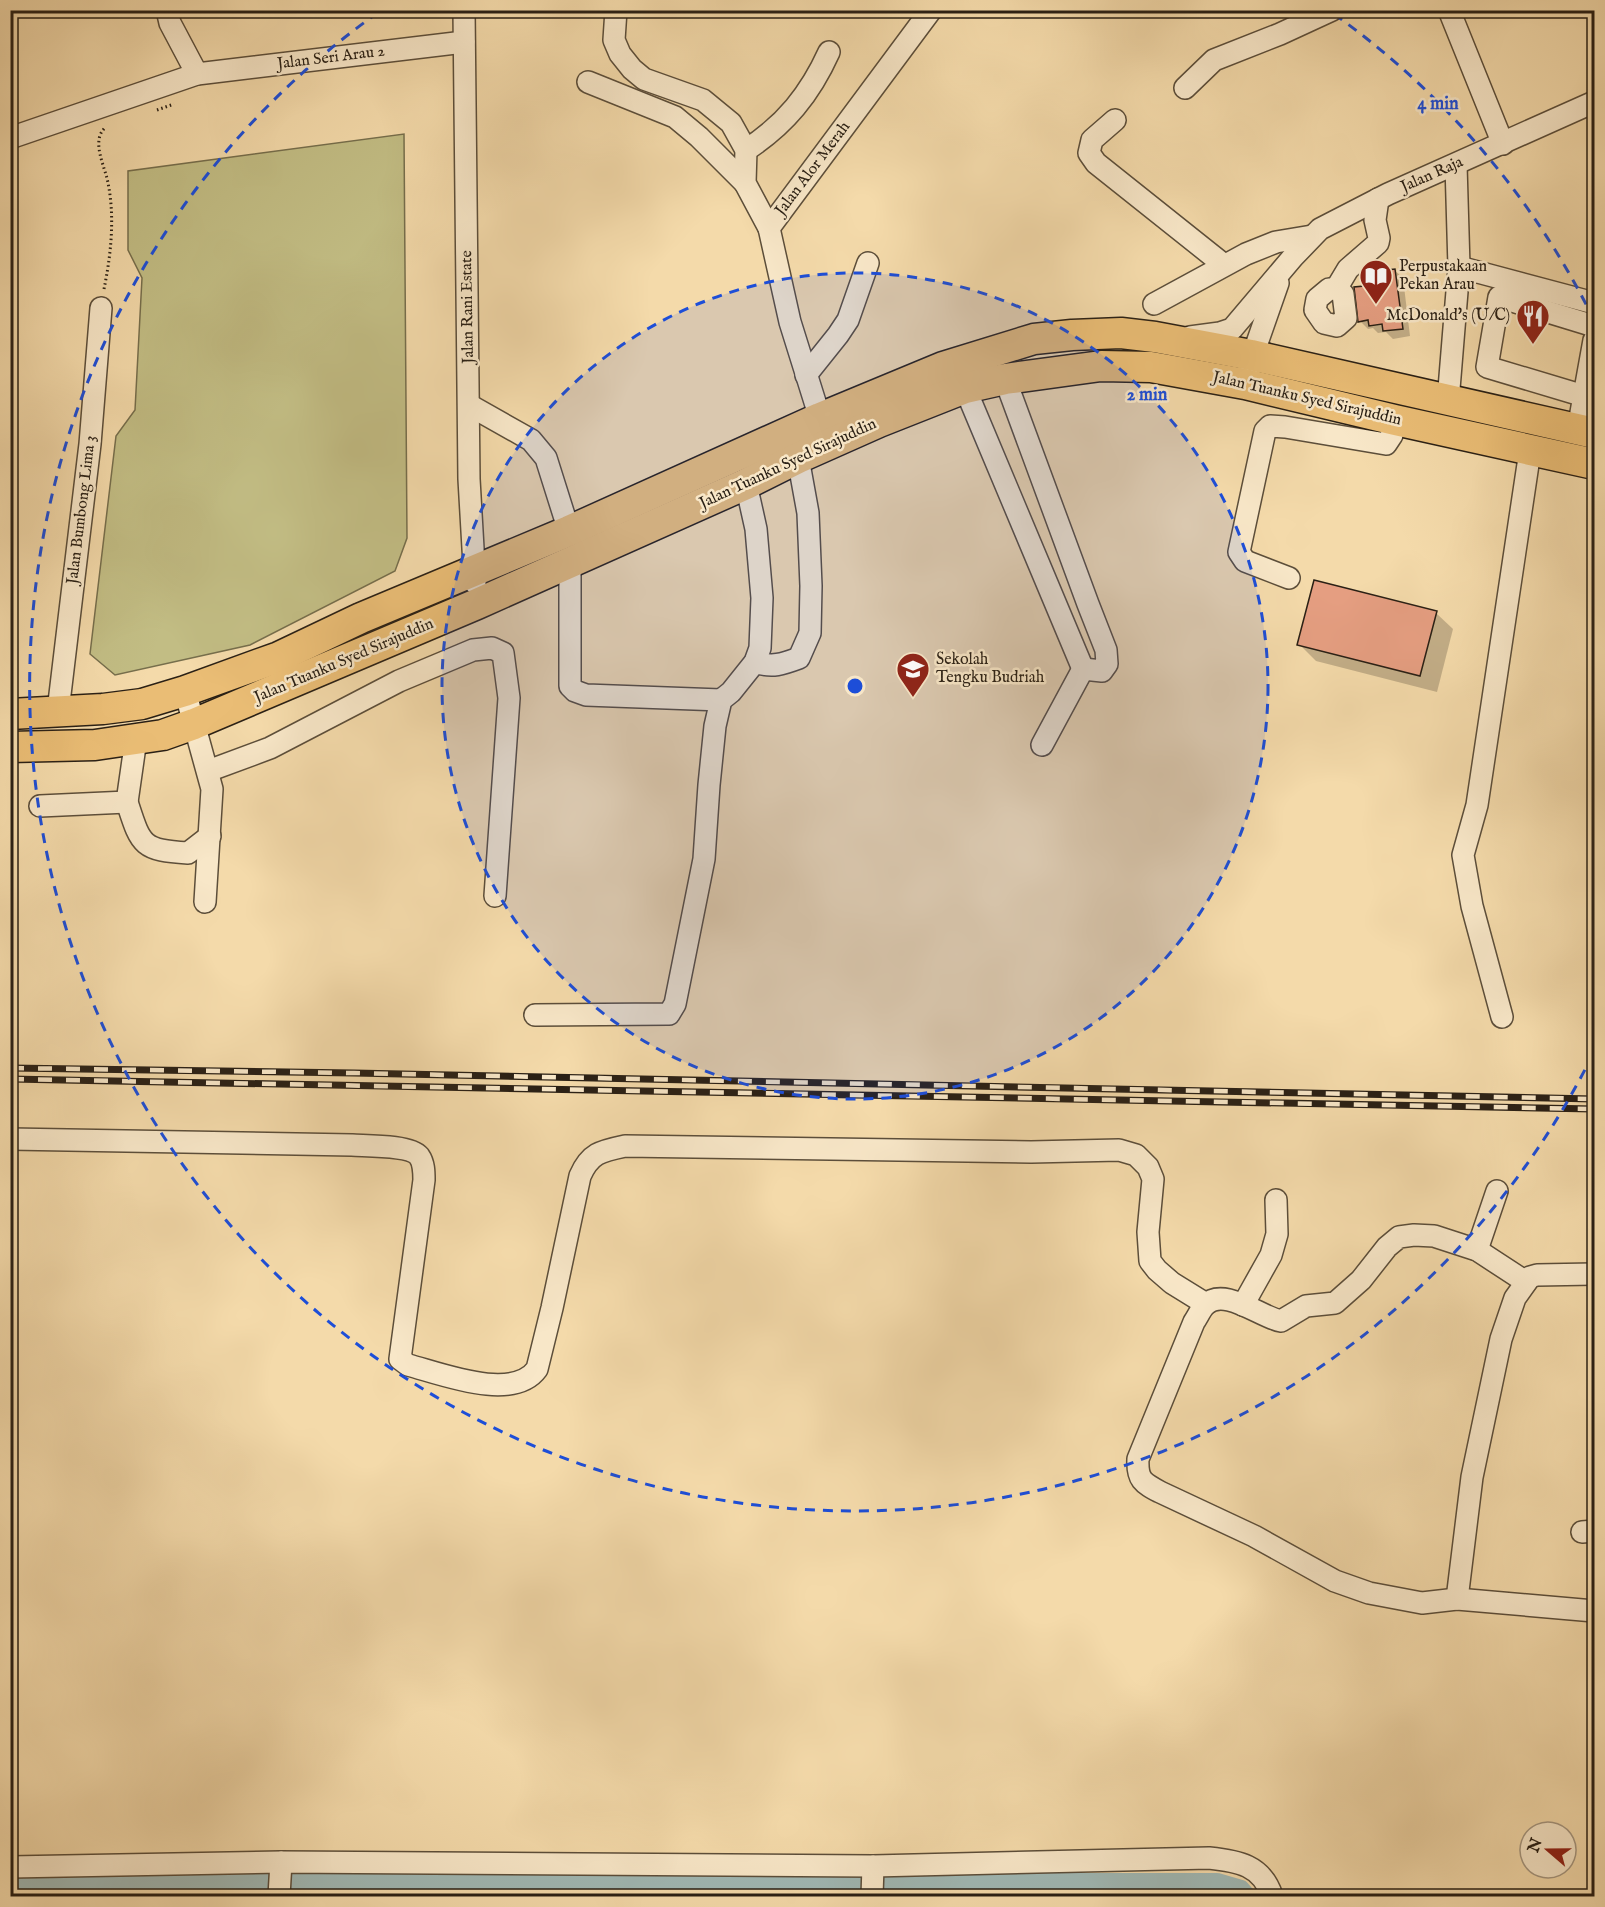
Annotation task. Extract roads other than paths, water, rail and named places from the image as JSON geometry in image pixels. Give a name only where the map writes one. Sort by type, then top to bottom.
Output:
[{"type":"highway","name":"Jalan Tuanku Syed Sirajuddin","points":[[10,714],[142,705],[185,692],[279,657],[360,618],[569,531],[820,418],[943,368],[1034,339],[1071,334],[1120,333],[1172,340],[1251,354],[1586,431]]},
{"type":"highway","name":"Jalan Tuanku Syed Sirajuddin","points":[[10,747],[95,745],[163,735],[194,724],[477,604],[879,422],[965,388],[1005,379],[1101,366],[1150,367],[1245,384],[1594,464]]},
{"type":"street","points":[[166,10],[197,74]]},
{"type":"street","name":"Jalan Rani Estate","points":[[464,10],[469,479],[473,571],[477,604]]},
{"type":"street","points":[[616,10],[614,40],[620,54],[633,69],[644,79],[703,100],[731,123],[746,150],[745,183]]},
{"type":"street","name":"Jalan Alor Merah","points":[[820,418],[790,322],[769,228],[931,10]]},
{"type":"street","points":[[1185,88],[1214,60],[1280,34],[1332,10]]},
{"type":"street","points":[[1449,10],[1503,144]]},
{"type":"street","name":"Jalan Seri Arau 2","points":[[10,138],[197,74],[464,42]]},
{"type":"street","points":[[746,150],[768,135],[790,114],[816,79],[829,52]]},
{"type":"street","points":[[588,82],[675,117],[699,137],[745,183],[769,228]]},
{"type":"street","name":"Jalan Raja","points":[[1172,340],[1221,333],[1232,329],[1312,236],[1334,221],[1594,102]]},
{"type":"street","points":[[1115,120],[1092,140],[1089,153],[1095,163],[1224,265]]},
{"type":"street","points":[[1448,401],[1459,267],[1456,165]]},
{"type":"street","points":[[1336,289],[1348,269],[1378,243],[1375,220],[1378,199]]},
{"type":"street","points":[[1154,304],[1224,265],[1276,242],[1312,236]]},
{"type":"street","points":[[806,375],[848,320],[868,263]]},
{"type":"street","points":[[1459,267],[1594,303]]},
{"type":"street","name":"Jalan Raja","points":[[1245,384],[1251,354],[1283,268]]},
{"type":"street","points":[[1584,396],[1487,367],[1499,297],[1594,326]]},
{"type":"street","name":"Jalan Bumbong Lima 3","points":[[58,711],[90,444],[100,308]]},
{"type":"street","points":[[1586,431],[1584,396],[1594,340]]},
{"type":"street","points":[[1005,379],[1106,650],[1107,664],[1102,671],[1083,669]]},
{"type":"street","points":[[965,388],[1083,669]]},
{"type":"street","points":[[469,405],[531,440],[546,458],[569,531]]},
{"type":"street","points":[[1289,578],[1245,561],[1239,552],[1265,431],[1270,426],[1286,427],[1386,444],[1392,435],[1395,420]]},
{"type":"street","points":[[1502,1017],[1472,906],[1463,855],[1477,805],[1530,451]]},
{"type":"street","points":[[755,662],[768,667],[799,658],[810,633],[808,513],[798,458]]},
{"type":"street","points":[[535,1015],[669,1014],[675,1004],[704,859],[715,726],[721,700],[731,692],[755,662],[760,648],[762,598],[756,529],[746,484]]},
{"type":"street","points":[[570,562],[570,686],[575,691],[586,695],[721,700]]},
{"type":"street","points":[[208,771],[270,748],[399,681],[473,650],[492,648],[503,653],[509,698],[495,896]]},
{"type":"street","points":[[1042,745],[1083,669]]},
{"type":"street","points":[[185,692],[208,771],[212,799],[205,902]]},
{"type":"street","points":[[136,739],[127,802],[138,835],[149,847],[167,852],[188,853],[210,836]]},
{"type":"street","points":[[40,806],[127,802]]},
{"type":"street","points":[[10,1139],[352,1145],[402,1149],[418,1155],[422,1163],[424,1180],[400,1359],[408,1365],[488,1385],[522,1381],[532,1376],[537,1369],[580,1176],[585,1164],[592,1156],[608,1149],[625,1146],[1019,1152],[1119,1150],[1136,1155],[1148,1167],[1154,1179],[1148,1232],[1150,1261],[1172,1283],[1206,1304]]},
{"type":"street","points":[[1477,1250],[1497,1191]]},
{"type":"street","points":[[1243,1305],[1271,1255],[1277,1234],[1276,1200]]},
{"type":"street","points":[[1526,1282],[1477,1250],[1434,1236],[1414,1235],[1399,1237],[1387,1247],[1360,1280],[1335,1303],[1306,1306],[1281,1321],[1269,1319],[1227,1298],[1218,1298],[1206,1304],[1194,1322],[1138,1459],[1137,1470],[1140,1478],[1146,1484],[1160,1492],[1254,1536],[1335,1581],[1369,1593],[1422,1603],[1457,1599],[1594,1611]]},
{"type":"street","points":[[1457,1599],[1472,1477],[1509,1312],[1515,1298],[1530,1277],[1594,1274]]},
{"type":"street","points":[[10,1867],[280,1881],[872,1881],[1209,1858],[1235,1861],[1250,1867],[1269,1886],[1272,1896]]},
{"type":"waterway","points":[[10,1882],[1217,1882],[1241,1889],[1247,1896]]},
{"type":"railway","points":[[10,1068],[1594,1099]]},
{"type":"railway","points":[[10,1079],[1594,1109]]},
{"type":"place","name":"Perpustakaan Pekan Arau","points":[[1376,305]]},
{"type":"place","name":"McDonald's (U/C)","points":[[1533,345]]},
{"type":"place","name":"Sekolah Tengku Budriah","points":[[913,698]]}]
